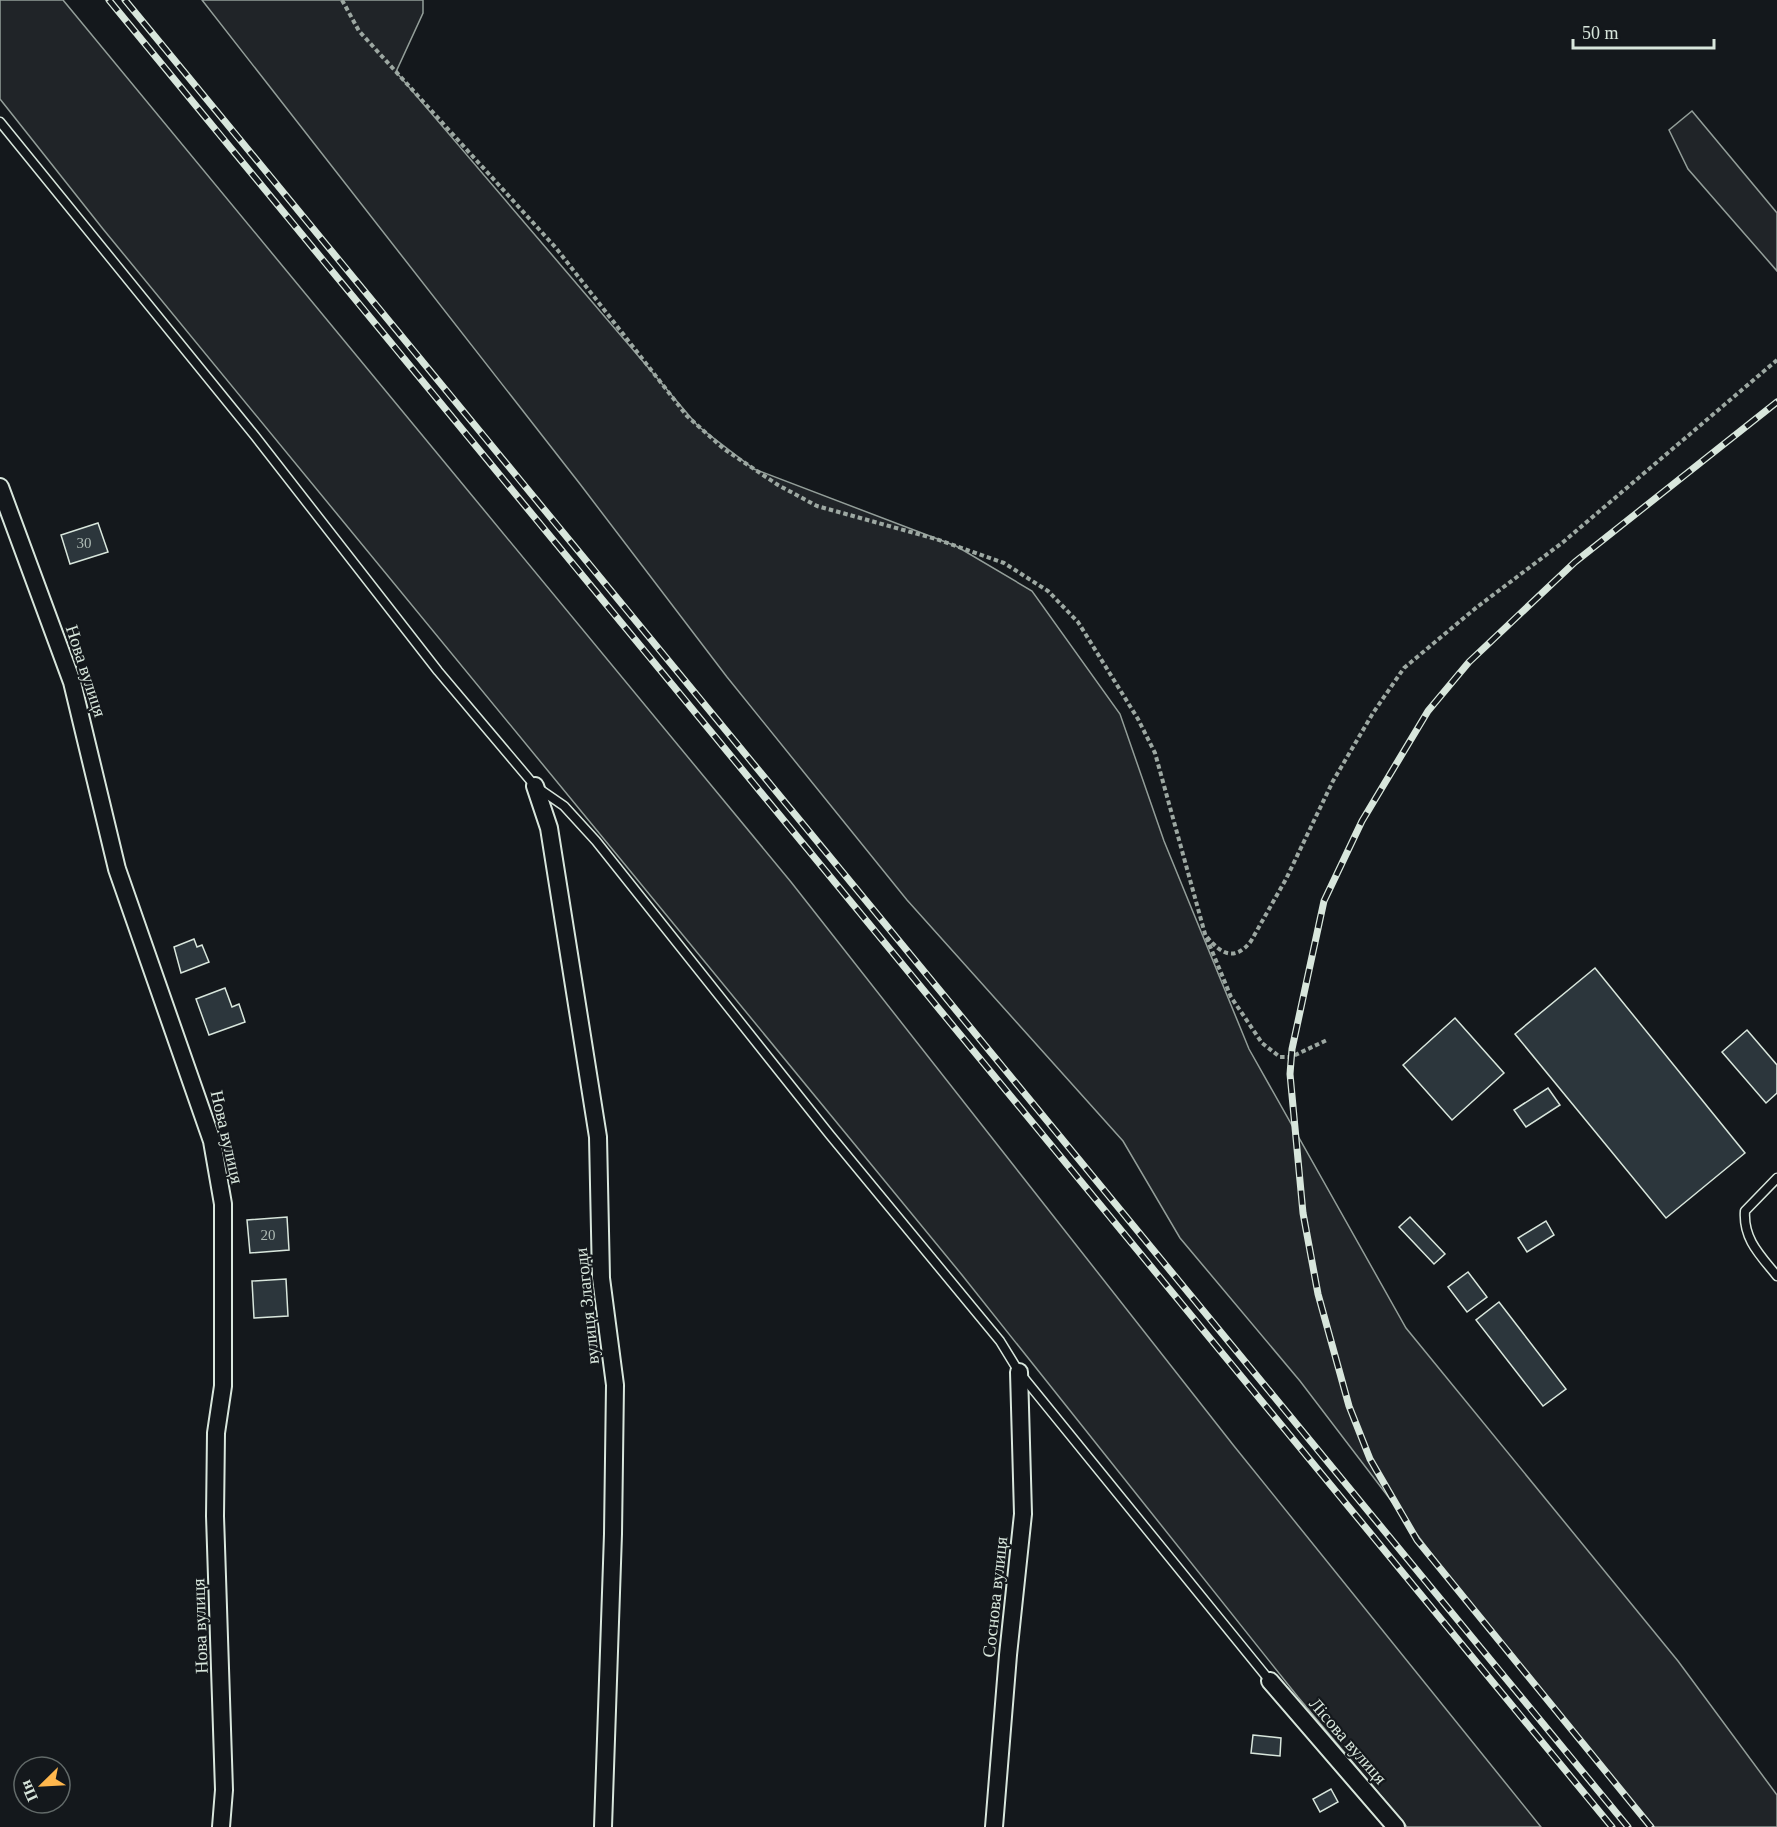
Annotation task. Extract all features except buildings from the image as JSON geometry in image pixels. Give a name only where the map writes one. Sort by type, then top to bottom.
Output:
[{"type":"street","name":"Нова вулиця","points":[[0,487],[72,682],[117,869],[151,973],[197,1093],[212,1141],[223,1204],[223,1386],[216,1433],[215,1504],[224,1790],[221,1827]]},
{"type":"street","name":"вулиця Злагоди","points":[[536,786],[549,828],[598,1137],[601,1278],[615,1385],[613,1534],[603,1827]]},
{"type":"street","name":"Соснова вулиця","points":[[994,1827],[1008,1655],[1023,1515],[1019,1372]]},
{"type":"street","name":"Лісова вулиця","points":[[1270,1681],[1396,1827]]},
{"type":"lane","points":[[0,122],[255,436],[438,671],[536,786],[564,806],[596,841],[830,1135],[1000,1341],[1019,1372],[1270,1681]]},
{"type":"lane","points":[[1777,1178],[1745,1211],[1744,1222],[1747,1237],[1777,1276]]},
{"type":"path","points":[[342,0],[359,32],[556,248],[687,417],[724,449],[778,485],[817,506],[936,538],[1004,562],[1048,591],[1078,622],[1138,719],[1155,753],[1205,934],[1231,997],[1262,1043],[1280,1057],[1291,1058],[1327,1040]]},
{"type":"path","points":[[1205,934],[1223,954],[1232,955],[1240,952],[1251,941],[1286,879],[1333,780],[1373,713],[1404,668],[1477,607],[1562,543],[1777,360]]},
{"type":"shaded area","points":[[0,0],[63,0],[791,882],[1234,1446],[1541,1827],[1407,1827],[1298,1697],[962,1275],[103,229],[0,99]]},
{"type":"shaded area","points":[[202,0],[423,0],[423,13],[396,72],[698,426],[754,469],[956,546],[1032,591],[1120,714],[1164,841],[1249,1049],[1406,1328],[1678,1661],[1777,1795],[1777,1827],[1654,1827],[1505,1650],[1300,1381],[1180,1238],[1123,1141],[907,900],[727,677],[580,484]]},
{"type":"shaded area","points":[[1692,111],[1777,213],[1777,271],[1688,169],[1669,130]]},
{"type":"railway","points":[[109,0],[1612,1827]]},
{"type":"railway","points":[[125,0],[1628,1827]]},
{"type":"railway","points":[[1651,1827],[1417,1540],[1370,1459],[1349,1406],[1318,1294],[1303,1213],[1290,1074],[1292,1049],[1324,901],[1362,821],[1428,711],[1469,662],[1575,562],[1777,402]]}]
